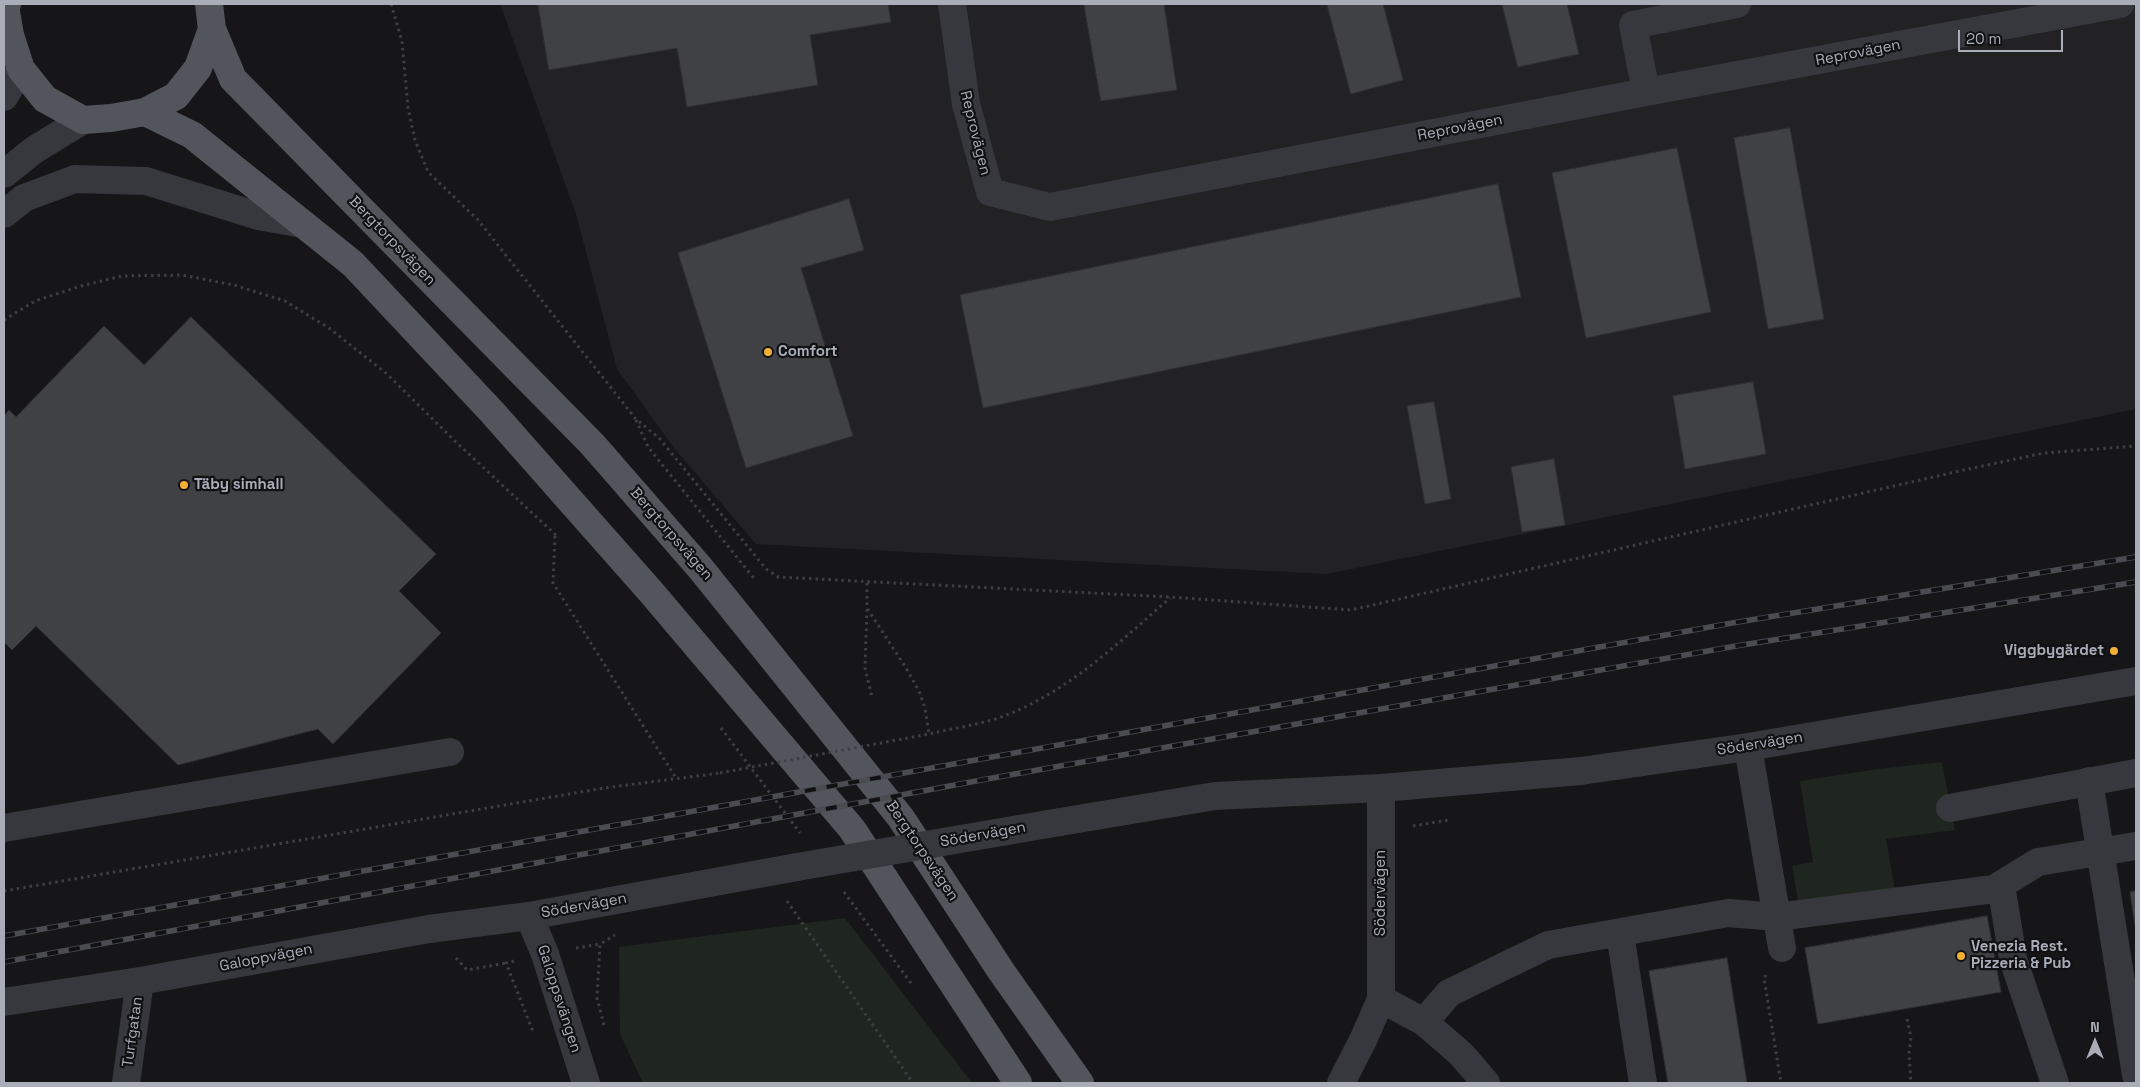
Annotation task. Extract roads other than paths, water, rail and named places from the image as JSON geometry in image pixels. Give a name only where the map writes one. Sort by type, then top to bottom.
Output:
[{"type":"main road","points":[[5,4],[10,35],[21,69],[45,99],[83,120],[146,112],[176,96],[198,68],[210,16]]},
{"type":"main road","name":"Bergtorpsvägen","points":[[210,16],[233,79],[592,445],[701,568],[901,818],[1001,971],[1080,1083]]},
{"type":"main road","points":[[146,112],[192,135],[353,264],[492,412],[650,592],[852,829],[1018,1083]]},
{"type":"street","name":"Reprovägen","points":[[952,4],[966,104],[990,192],[1050,207],[1646,92],[2120,4]]},
{"type":"street","points":[[1646,92],[1633,25],[1737,4]]},
{"type":"street","points":[[4,97],[21,69]]},
{"type":"street","points":[[4,174],[34,150],[83,120]]},
{"type":"street","points":[[4,214],[24,198],[75,179],[146,181],[258,216],[303,224]]},
{"type":"street","name":"Södervägen","points":[[529,916],[797,867],[1215,796],[1381,788],[1581,771],[1748,747],[2136,681]]},
{"type":"street","points":[[1748,747],[1782,948]]},
{"type":"street","points":[[4,828],[450,752]]},
{"type":"street","points":[[1950,808],[2089,780],[2136,773]]},
{"type":"street","points":[[2089,780],[2136,1075]]},
{"type":"street","name":"Södervägen","points":[[1341,1083],[1381,999],[1381,788]]},
{"type":"street","points":[[1424,1022],[1449,992],[1548,945],[1728,913],[1777,917],[1994,889],[2038,862],[2136,846]]},
{"type":"street","points":[[2000,885],[2013,959],[2055,1083]]},
{"type":"street","name":"Galoppvägen","points":[[4,1002],[140,981],[429,929],[529,916]]},
{"type":"street","name":"Galoppsvängen","points":[[529,916],[545,954],[586,1083]]},
{"type":"street","points":[[1620,933],[1643,1083]]},
{"type":"street","name":"Turfgatan","points":[[126,1083],[140,981]]},
{"type":"street","points":[[1381,999],[1424,1022],[1461,1054],[1486,1083]]},
{"type":"railway","points":[[4,936],[1732,623],[2136,557]]},
{"type":"railway","points":[[4,962],[987,779],[1736,646],[2136,582]]},
{"type":"place","name":"Comfort","points":[[768,352]]},
{"type":"place","name":"Täby simhall","points":[[184,485]]},
{"type":"place","name":"Viggbygärdet","points":[[2114,651]]},
{"type":"place","name":"Venezia Rest. Pizzeria & Pub","points":[[1961,956]]}]
